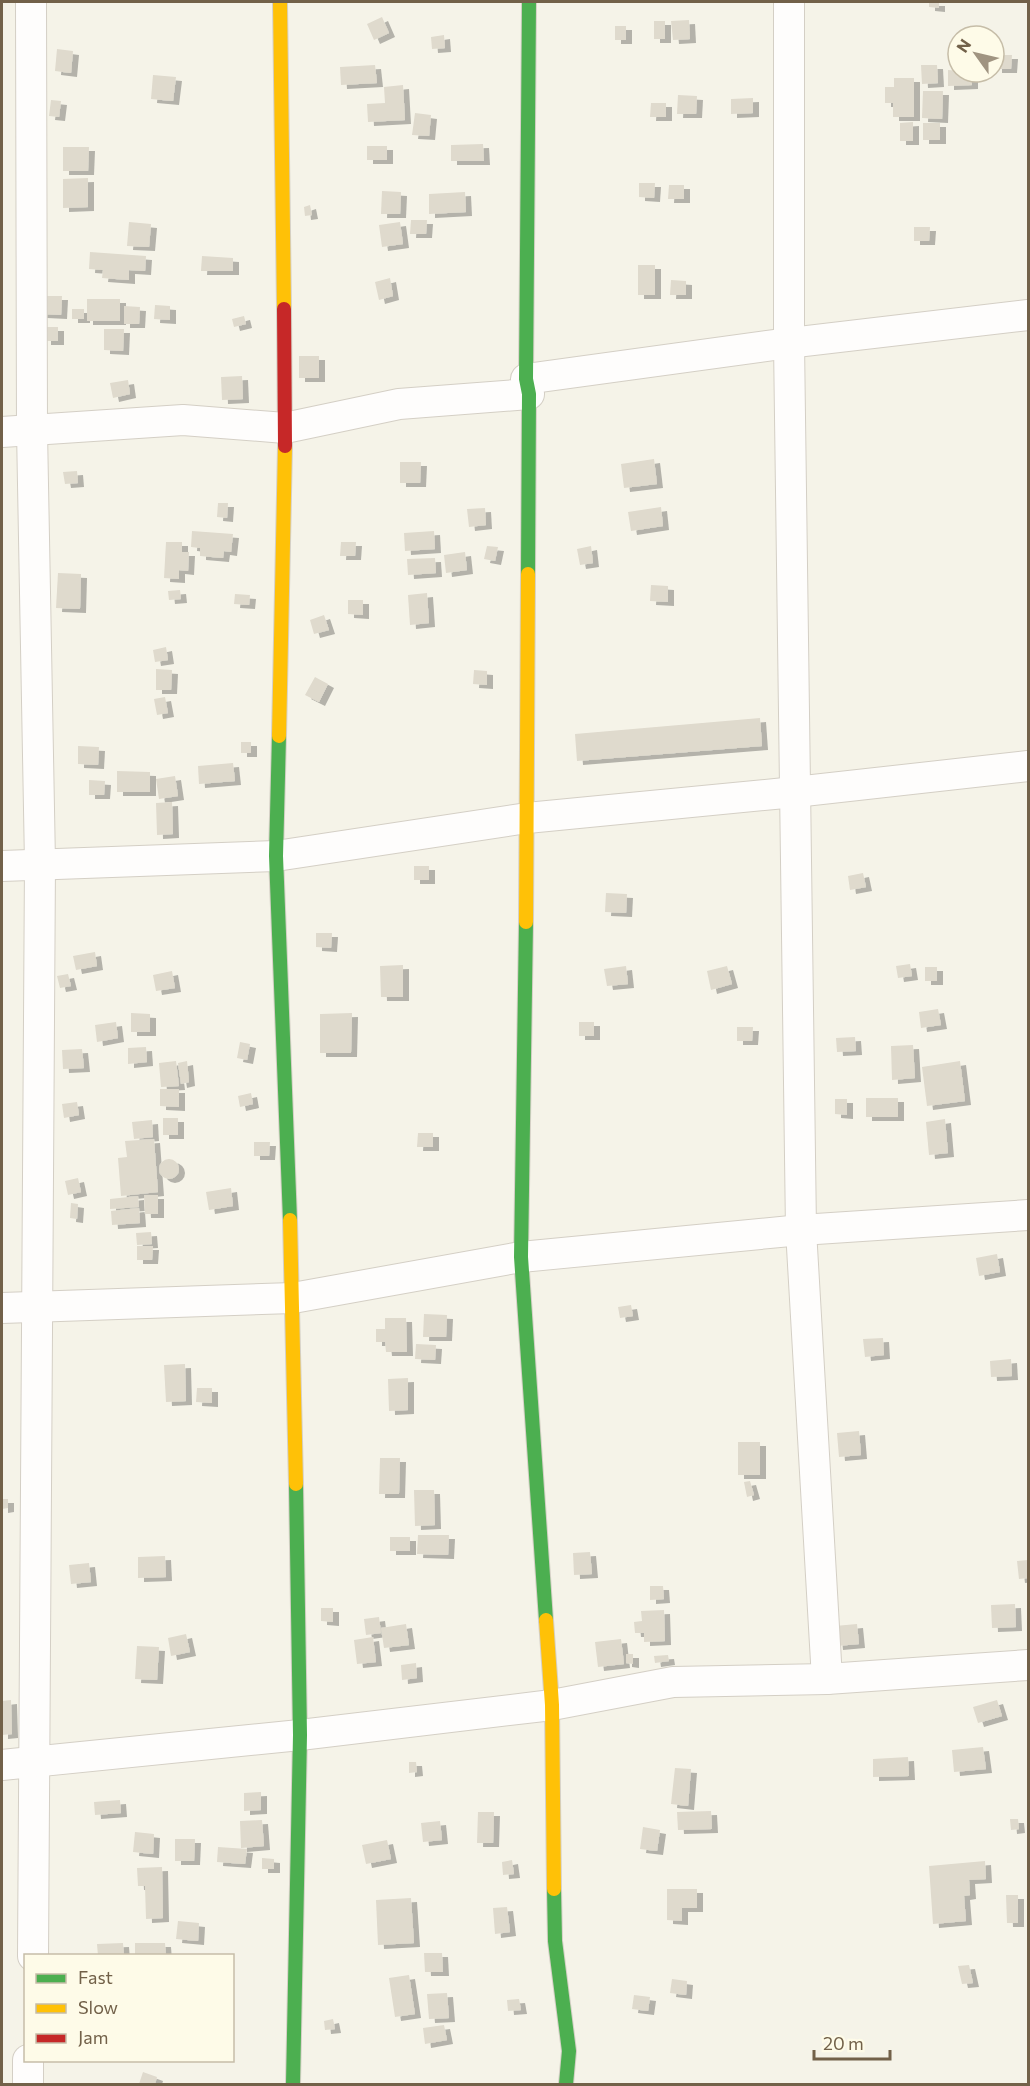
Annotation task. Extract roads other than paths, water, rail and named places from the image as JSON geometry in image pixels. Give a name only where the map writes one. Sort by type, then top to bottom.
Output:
[{"type":"street","points":[[31,2],[32,430],[40,863],[33,1954]]},
{"type":"street","points":[[280,2],[285,428],[276,855],[293,1298],[300,1735],[292,2085]]},
{"type":"street","points":[[529,2],[527,818],[521,1257],[552,1705],[555,1941],[569,2051],[566,2085]]},
{"type":"street","points":[[789,2],[789,343],[801,1230],[827,1679]]},
{"type":"street","points":[[2,432],[183,420],[285,428],[399,404],[527,386],[789,343],[1029,315]]},
{"type":"street","points":[[2,866],[276,855],[527,818],[795,792],[1029,765]]},
{"type":"street","points":[[2,1308],[293,1298],[521,1257],[801,1230],[1029,1215]]},
{"type":"street","points":[[2,1765],[300,1735],[552,1705],[673,1682],[827,1679],[1029,1665]]},
{"type":"street","points":[[28,2062],[28,2085]]}]
